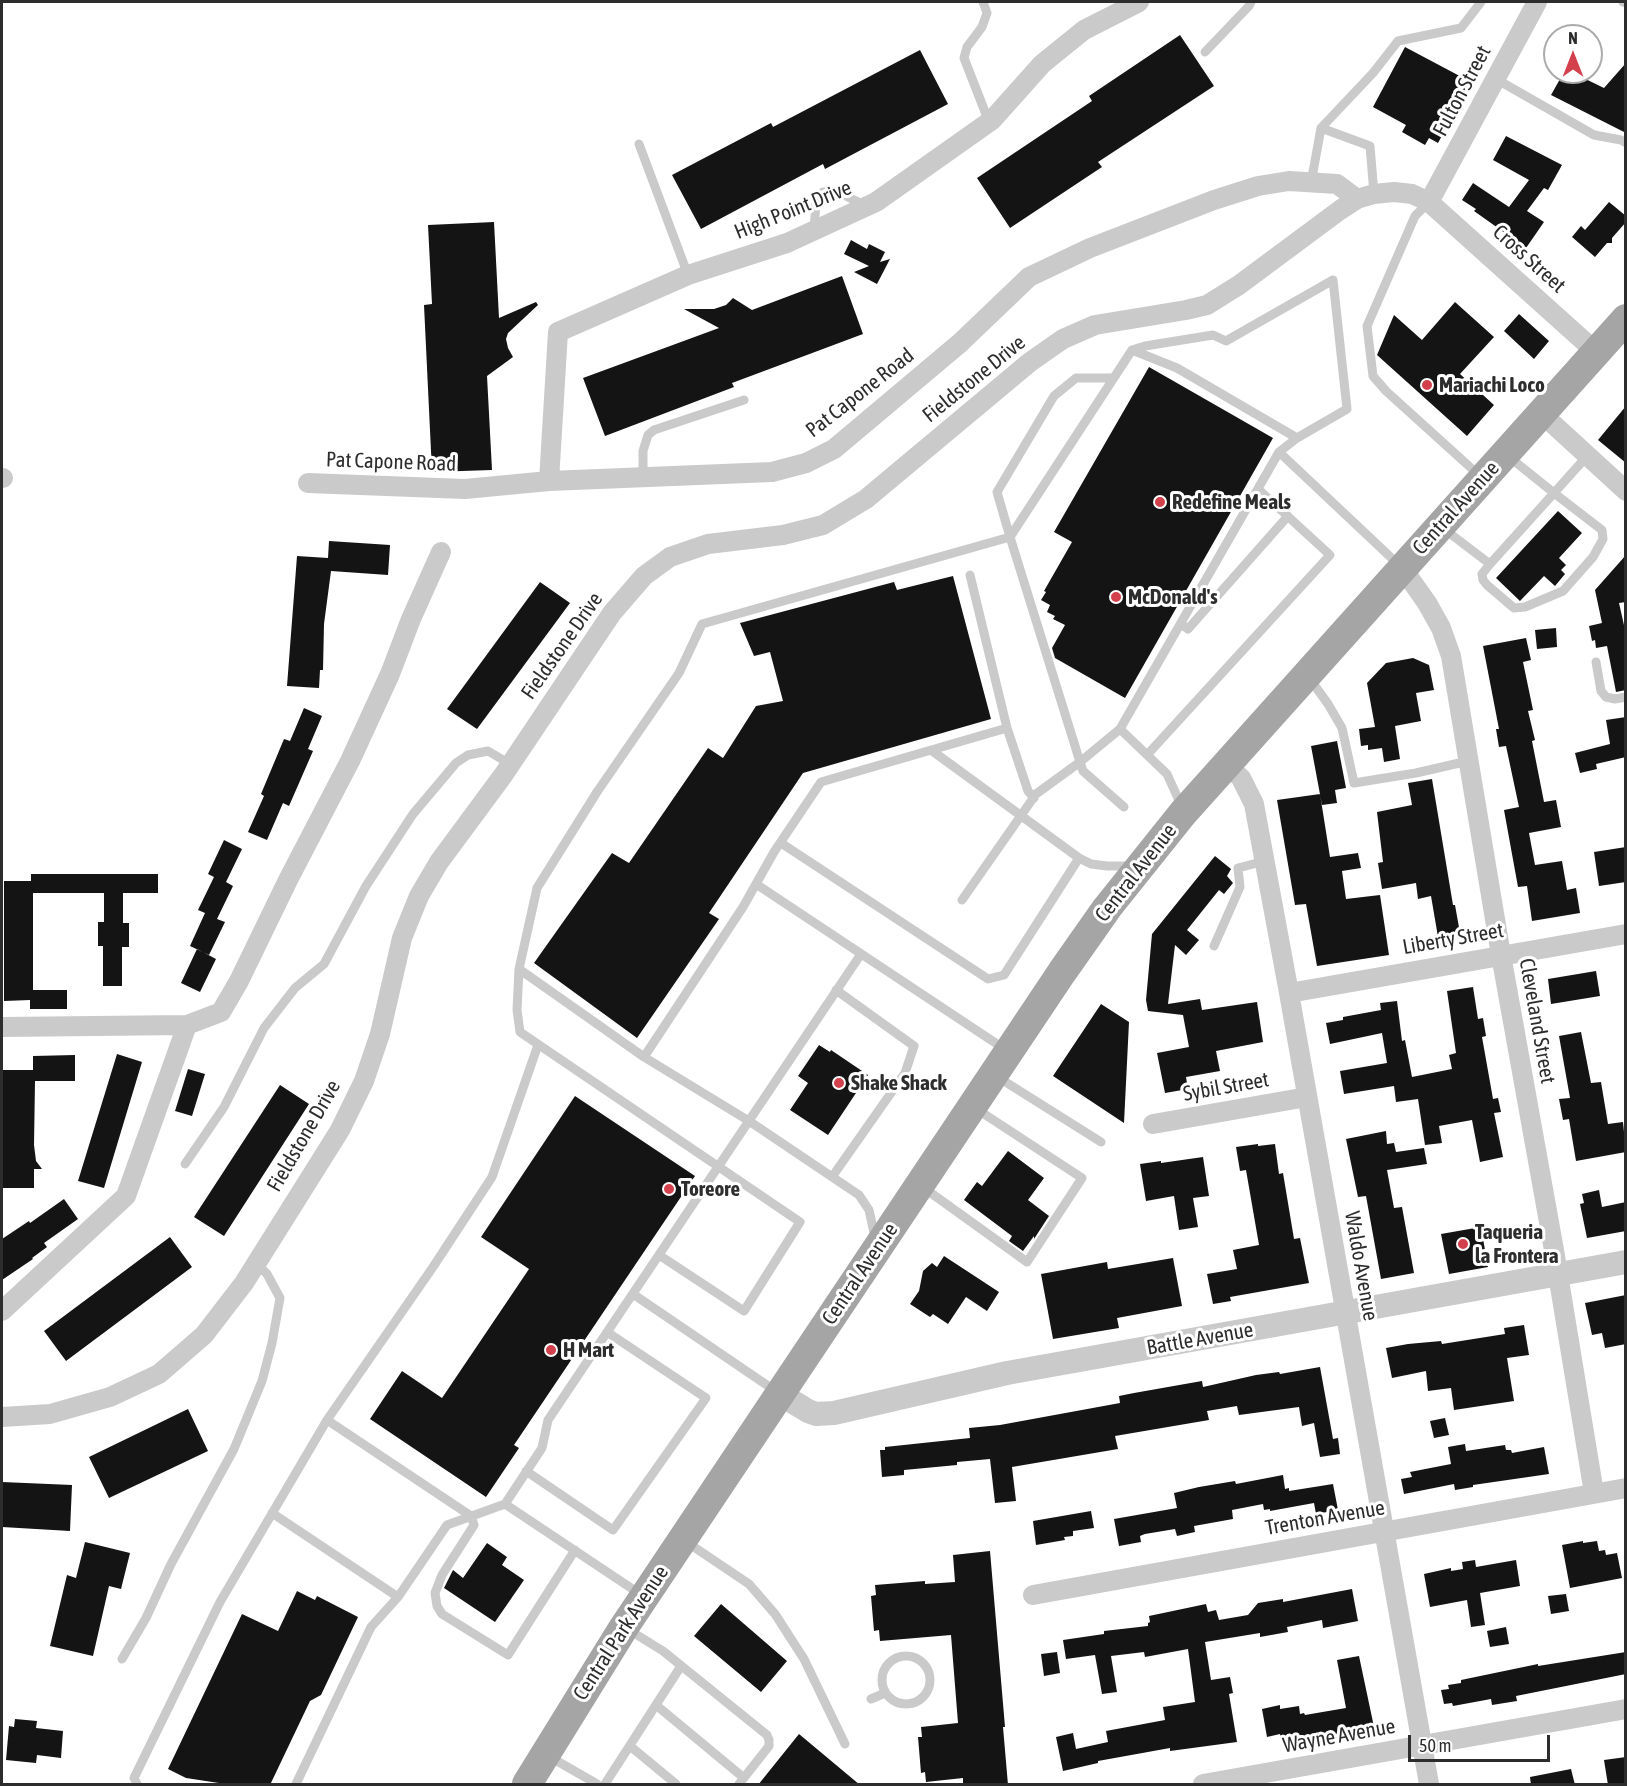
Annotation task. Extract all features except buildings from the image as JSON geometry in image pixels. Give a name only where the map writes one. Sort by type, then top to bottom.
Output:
[{"type":"main road","name":"Central Avenue","points":[[719,1485],[1107,908],[1183,813],[1626,319]]},
{"type":"main road","name":"Central Park Avenue","points":[[527,1785],[624,1627],[719,1485]]},
{"type":"street","name":"High Point Drive","points":[[549,481],[558,332],[688,275],[787,243],[876,202],[989,123],[1042,64],[1084,30],[1139,2]]},
{"type":"street","name":"Fulton Street","points":[[1429,202],[1537,2]]},
{"type":"street","name":"Pat Capone Road","points":[[308,483],[465,489],[549,481],[772,472],[806,463],[834,449],[852,434],[960,343],[1029,277],[1090,248],[1214,200],[1258,186],[1289,181],[1311,183]]},
{"type":"street","points":[[1311,183],[1336,184],[1366,197],[1394,192],[1413,194],[1429,202]]},
{"type":"street","name":"Fieldstone Drive","points":[[2,1417],[50,1414],[110,1397],[159,1374],[204,1335],[244,1283],[340,1130],[364,1081],[380,1034],[402,938],[419,896],[439,862],[510,765],[612,613],[644,576],[670,557],[708,544],[783,535],[823,525],[866,499],[1030,362],[1063,339],[1095,325],[1207,305],[1231,291],[1366,197]]},
{"type":"street","name":"Cross Street","points":[[1429,202],[1596,352]]},
{"type":"street","points":[[1541,413],[1626,491]]},
{"type":"street","points":[[2,1027],[187,1025],[221,1012],[239,981],[350,761],[390,674],[411,619],[441,552]]},
{"type":"street","name":"Cleveland Street","points":[[1403,569],[1427,603],[1447,642],[1470,761],[1501,955],[1558,1274],[1594,1493]]},
{"type":"street","name":"Waldo Avenue","points":[[1227,765],[1241,778],[1250,794],[1265,861],[1429,1785]]},
{"type":"street","name":"Liberty Street","points":[[1289,993],[1626,933]]},
{"type":"street","points":[[2,1311],[126,1196],[187,1025]]},
{"type":"street","name":"Sybil Street","points":[[1153,1124],[1307,1097]]},
{"type":"street","name":"Battle Avenue","points":[[780,1394],[816,1414],[834,1413],[1007,1374],[1626,1262]]},
{"type":"street","name":"Trenton Avenue","points":[[1034,1595],[1626,1488]]},
{"type":"street","name":"Wayne Avenue","points":[[1203,1785],[1626,1709]]},
{"type":"lane","points":[[983,2],[987,13],[982,27],[967,47],[964,58],[989,123]]},
{"type":"lane","points":[[1205,52],[1251,2]]},
{"type":"lane","points":[[1311,183],[1321,128],[1373,73],[1398,41],[1461,28],[1481,2]]},
{"type":"lane","points":[[1496,79],[1594,135],[1626,143]]},
{"type":"lane","points":[[1321,128],[1370,146],[1366,197]]},
{"type":"lane","points":[[639,144],[688,275]]},
{"type":"lane","points":[[814,231],[816,202],[823,192],[836,191],[866,206]]},
{"type":"lane","points":[[1429,202],[1415,216],[1367,326],[1373,376],[1386,391],[1483,478]]},
{"type":"lane","points":[[659,1255],[744,1311],[800,1222],[520,1032],[517,1010],[519,969],[537,888],[597,792],[679,673],[702,624],[1010,537],[1132,350],[1213,335],[1226,341],[1333,280],[1347,409],[1297,438],[1280,452],[1120,729],[1034,798],[962,900]]},
{"type":"lane","points":[[1132,350],[1177,368],[1297,438]]},
{"type":"lane","points":[[1112,378],[1076,378],[1054,396],[997,492],[1083,771],[1124,807]]},
{"type":"lane","points":[[643,477],[643,451],[648,435],[654,430],[744,400]]},
{"type":"lane","points":[[1280,452],[1403,569]]},
{"type":"lane","points":[[1505,453],[1554,493],[1602,530],[1603,539],[1593,557],[1563,591],[1526,607],[1514,608],[1483,580],[1482,574],[1490,564],[1554,493],[1588,455]]},
{"type":"lane","points":[[1147,755],[1330,555],[1258,489]]},
{"type":"lane","points":[[1181,624],[1188,628],[1288,516]]},
{"type":"lane","points":[[1440,526],[1490,564]]},
{"type":"lane","points":[[970,575],[1007,728],[1028,791],[1034,798]]},
{"type":"lane","points":[[1596,662],[1601,691],[1606,697],[1615,699],[1626,697]]},
{"type":"lane","points":[[1307,674],[1342,728],[1354,783],[1470,761]]},
{"type":"lane","points":[[644,1057],[743,907],[781,843],[825,780],[1007,728]]},
{"type":"lane","points":[[1120,729],[1167,774],[1180,799],[1183,813]]},
{"type":"lane","points":[[931,750],[1079,858],[1091,864],[1107,866],[1125,867],[1142,864]]},
{"type":"lane","points":[[185,1164],[224,1107],[264,1028],[295,988],[324,964],[366,886],[413,814],[456,763],[469,755],[488,751],[510,765]]},
{"type":"lane","points":[[781,843],[988,979],[1004,975],[1079,858]]},
{"type":"lane","points":[[1214,945],[1240,887],[1238,868],[1265,861]]},
{"type":"lane","points":[[756,884],[861,954],[1101,1142]]},
{"type":"lane","points":[[296,1785],[371,1627],[398,1597],[447,1525],[505,1504],[542,1448],[548,1420],[861,954]]},
{"type":"lane","points":[[519,969],[644,1057],[749,1121],[859,1195],[869,1210],[877,1249]]},
{"type":"lane","points":[[832,1177],[904,1073],[914,1046],[836,990]]},
{"type":"lane","points":[[137,1785],[134,1778],[220,1602],[327,1420],[492,1177],[538,1046]]},
{"type":"lane","points":[[920,1185],[1027,1262],[1082,1178],[972,1106]]},
{"type":"lane","points":[[122,1659],[146,1618],[171,1564],[234,1449],[262,1381],[280,1298],[267,1274],[256,1263]]},
{"type":"lane","points":[[633,1294],[780,1394]]},
{"type":"lane","points":[[526,1471],[613,1530],[706,1398],[607,1332]]},
{"type":"lane","points":[[327,1420],[471,1516],[474,1525],[442,1575],[435,1593],[437,1606],[442,1614],[508,1655],[575,1550]]},
{"type":"lane","points":[[505,1504],[644,1597]]},
{"type":"lane","points":[[272,1513],[398,1597]]},
{"type":"lane","points":[[683,1540],[748,1584],[775,1614],[804,1659],[845,1744]]},
{"type":"lane","points":[[624,1627],[681,1666],[767,1735],[769,1746],[741,1781],[656,1705]]},
{"type":"lane","points":[[909,1656],[917,1658],[928,1669],[930,1685],[922,1699],[915,1703],[900,1704],[892,1701],[885,1693],[883,1672],[893,1660],[909,1656]]},
{"type":"lane","points":[[606,1785],[681,1666]]},
{"type":"lane","points":[[871,1699],[885,1693]]},
{"type":"lane","points":[[630,1746],[676,1785]]},
{"type":"lane","points":[[545,1754],[597,1785]]},
{"type":"place","name":"Mariachi Loco","points":[[1427,385]]},
{"type":"place","name":"Redefine Meals","points":[[1160,502]]},
{"type":"place","name":"McDonald's","points":[[1116,597]]},
{"type":"place","name":"Shake Shack","points":[[839,1083]]},
{"type":"place","name":"Toreore","points":[[669,1189]]},
{"type":"place","name":"Taqueria la Frontera","points":[[1463,1244]]},
{"type":"place","name":"H Mart","points":[[551,1350]]}]
